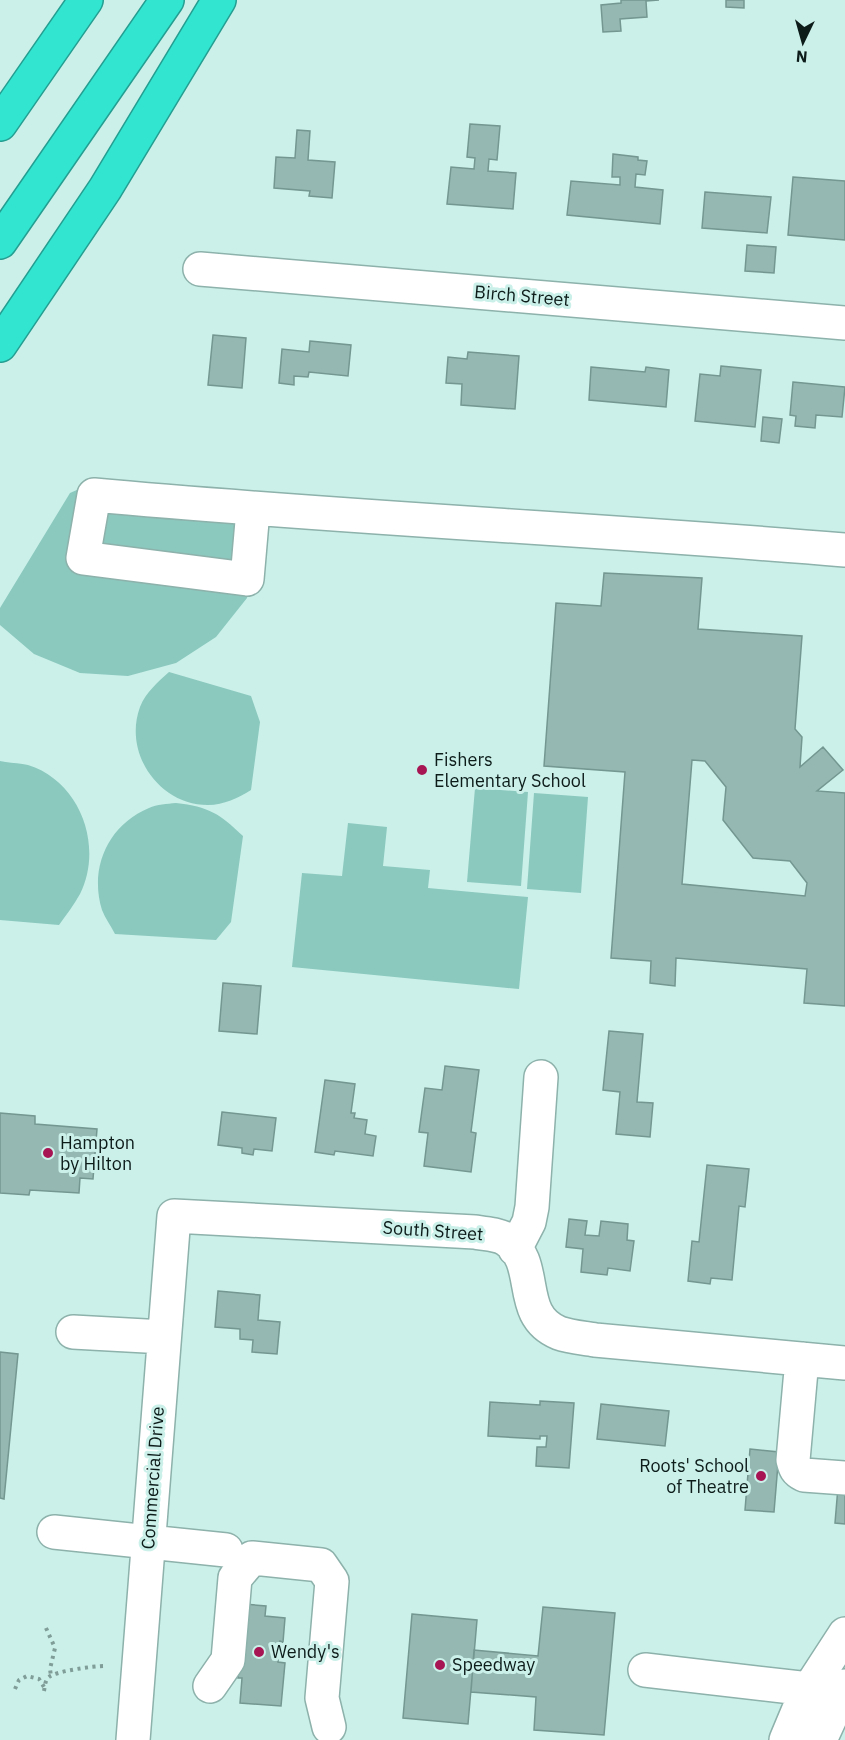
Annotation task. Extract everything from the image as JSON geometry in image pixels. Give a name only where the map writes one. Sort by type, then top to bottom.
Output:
[{"type":"highway","points":[[0,124],[86,0]]},
{"type":"highway","points":[[0,242],[167,0]]},
{"type":"highway","points":[[0,345],[105,189],[219,0]]},
{"type":"street","name":"Birch Street","points":[[200,269],[845,323]]},
{"type":"street","points":[[253,510],[247,579],[83,558],[94,495],[253,510],[659,535],[845,550]]},
{"type":"street","points":[[541,1077],[532,1207],[528,1222],[515,1249],[521,1256],[537,1318],[560,1333],[596,1340],[845,1363]]},
{"type":"street","name":"South Street","points":[[174,1216],[475,1232],[506,1239],[515,1249]]},
{"type":"street","name":"Commercial Drive","points":[[133,1740],[174,1216]]},
{"type":"street","points":[[73,1332],[164,1337]]},
{"type":"street","points":[[802,1359],[795,1468],[804,1475],[837,1478]]},
{"type":"street","points":[[54,1532],[226,1550]]},
{"type":"street","points":[[210,1686],[228,1660],[235,1578],[252,1558],[321,1565],[332,1581],[322,1698],[329,1727]]},
{"type":"street","points":[[786,1740],[809,1689],[845,1634]]},
{"type":"street","points":[[645,1670],[809,1689]]},
{"type":"street","points":[[820,1740],[845,1686]]},
{"type":"path","points":[[46,1628],[55,1648],[50,1669],[51,1676]]},
{"type":"path","points":[[15,1689],[19,1680],[31,1676],[39,1679],[44,1691],[45,1682],[51,1676],[92,1665],[104,1666]]},
{"type":"green space","points":[[95,482],[263,496],[259,552],[247,598],[216,637],[176,663],[128,676],[80,673],[34,654],[0,625],[0,608],[70,493]]},
{"type":"green space","points":[[169,672],[251,696],[260,722],[251,790],[220,804],[190,803],[160,786],[149,773],[141,758],[136,724],[140,707],[146,697]]},
{"type":"green space","points":[[0,761],[28,765],[46,773],[74,800],[82,818],[88,836],[87,875],[80,894],[59,925],[0,920]]},
{"type":"green space","points":[[475,788],[528,792],[521,886],[467,882]]},
{"type":"green space","points":[[534,793],[588,797],[581,893],[527,889]]},
{"type":"green space","points":[[176,803],[213,812],[243,836],[231,922],[216,940],[115,934],[102,910],[99,894],[100,864],[105,850],[123,825],[135,816],[155,806]]},
{"type":"green space","points":[[348,823],[387,827],[383,866],[430,870],[428,888],[528,897],[519,989],[292,967],[302,873],[342,876]]},
{"type":"building","points":[[621,0],[659,0],[646,1],[647,17],[620,19],[621,31],[603,32],[601,5],[621,3]]},
{"type":"building","points":[[726,0],[744,0],[744,8],[726,7]]},
{"type":"building","points":[[470,124],[500,126],[497,160],[489,159],[488,171],[516,173],[513,209],[447,204],[451,167],[474,169],[475,158],[467,157]]},
{"type":"building","points":[[297,130],[310,131],[308,160],[335,162],[332,198],[309,196],[310,191],[274,188],[276,157],[295,158]]},
{"type":"building","points":[[613,154],[638,157],[638,160],[647,161],[645,175],[636,174],[635,187],[663,190],[660,224],[567,215],[571,181],[620,185],[620,177],[612,177]]},
{"type":"building","points":[[793,177],[845,181],[845,240],[788,235]]},
{"type":"building","points":[[705,192],[771,197],[767,233],[702,228]]},
{"type":"building","points":[[747,245],[776,247],[774,273],[745,271]]},
{"type":"building","points":[[213,335],[246,338],[242,388],[208,385]]},
{"type":"building","points":[[310,341],[351,345],[348,376],[309,372],[308,377],[294,376],[294,385],[279,383],[282,349],[309,352]]},
{"type":"building","points":[[468,352],[519,356],[515,409],[461,405],[462,384],[446,383],[448,357],[467,359]]},
{"type":"building","points":[[721,366],[761,370],[755,427],[695,421],[700,374],[720,376]]},
{"type":"building","points":[[591,367],[645,372],[646,367],[669,370],[666,407],[589,400]]},
{"type":"building","points":[[793,382],[845,387],[842,417],[816,415],[815,428],[795,426],[796,416],[790,415]]},
{"type":"building","points":[[763,417],[782,419],[779,443],[761,441]]},
{"type":"building","name":"Fishers Elementary School","points":[[604,573],[702,578],[698,629],[802,636],[795,729],[802,737],[800,767],[823,747],[843,770],[817,791],[845,793],[845,1006],[804,1003],[807,969],[676,958],[675,986],[650,983],[651,961],[611,958],[625,772],[544,766],[556,603],[601,606]],"holes":[[[692,760],[705,761],[726,787],[723,820],[753,858],[790,861],[807,883],[805,896],[682,884]]]},
{"type":"building","points":[[223,983],[261,986],[257,1034],[219,1031]]},
{"type":"building","points":[[609,1031],[643,1034],[637,1102],[653,1103],[650,1137],[616,1134],[620,1092],[603,1090]]},
{"type":"building","points":[[445,1066],[479,1070],[471,1132],[476,1133],[471,1172],[424,1166],[428,1133],[419,1132],[425,1088],[442,1090]]},
{"type":"building","points":[[325,1080],[355,1084],[351,1113],[355,1113],[354,1118],[367,1120],[365,1134],[376,1136],[373,1156],[335,1151],[334,1155],[315,1152]]},
{"type":"building","points":[[222,1112],[276,1118],[272,1151],[254,1149],[253,1155],[242,1153],[242,1148],[218,1145]]},
{"type":"building","name":"Hampton by Hilton","points":[[0,1113],[35,1116],[35,1124],[97,1129],[93,1179],[80,1178],[79,1193],[30,1190],[29,1195],[0,1193]]},
{"type":"building","points":[[707,1165],[749,1169],[745,1207],[739,1206],[732,1280],[711,1278],[710,1284],[688,1281],[692,1241],[699,1242]]},
{"type":"building","points":[[569,1219],[587,1221],[585,1235],[599,1236],[601,1221],[628,1224],[627,1240],[634,1241],[630,1271],[608,1268],[607,1275],[581,1272],[583,1249],[566,1247]]},
{"type":"building","points":[[218,1291],[260,1295],[258,1320],[280,1322],[277,1354],[252,1352],[253,1340],[240,1339],[240,1329],[215,1327]]},
{"type":"building","points":[[0,1352],[18,1354],[4,1499],[0,1498]]},
{"type":"building","points":[[540,1401],[574,1403],[569,1468],[536,1466],[537,1447],[546,1447],[547,1436],[540,1436],[540,1439],[488,1436],[490,1402],[540,1405]]},
{"type":"building","points":[[601,1404],[669,1411],[665,1446],[597,1439]]},
{"type":"building","points":[[750,1449],[779,1452],[774,1512],[745,1510]]},
{"type":"building","points":[[838,1487],[845,1488],[845,1524],[835,1523]]},
{"type":"building","name":"Wendy's","points":[[244,1604],[266,1606],[265,1616],[285,1618],[278,1662],[285,1663],[281,1706],[240,1703],[242,1678],[238,1678]]},
{"type":"building","points":[[543,1607],[615,1613],[604,1735],[534,1730],[536,1697],[471,1692],[474,1650],[538,1656]]},
{"type":"building","points":[[412,1614],[477,1620],[468,1724],[403,1718]]},
{"type":"place","name":"Fishers Elementary School","points":[[422,770]]},
{"type":"place","name":"Hampton by Hilton","points":[[48,1153]]},
{"type":"place","name":"Roots' School of Theatre","points":[[761,1476]]},
{"type":"place","name":"Wendy's","points":[[259,1652]]},
{"type":"place","name":"Speedway","points":[[440,1665]]}]
